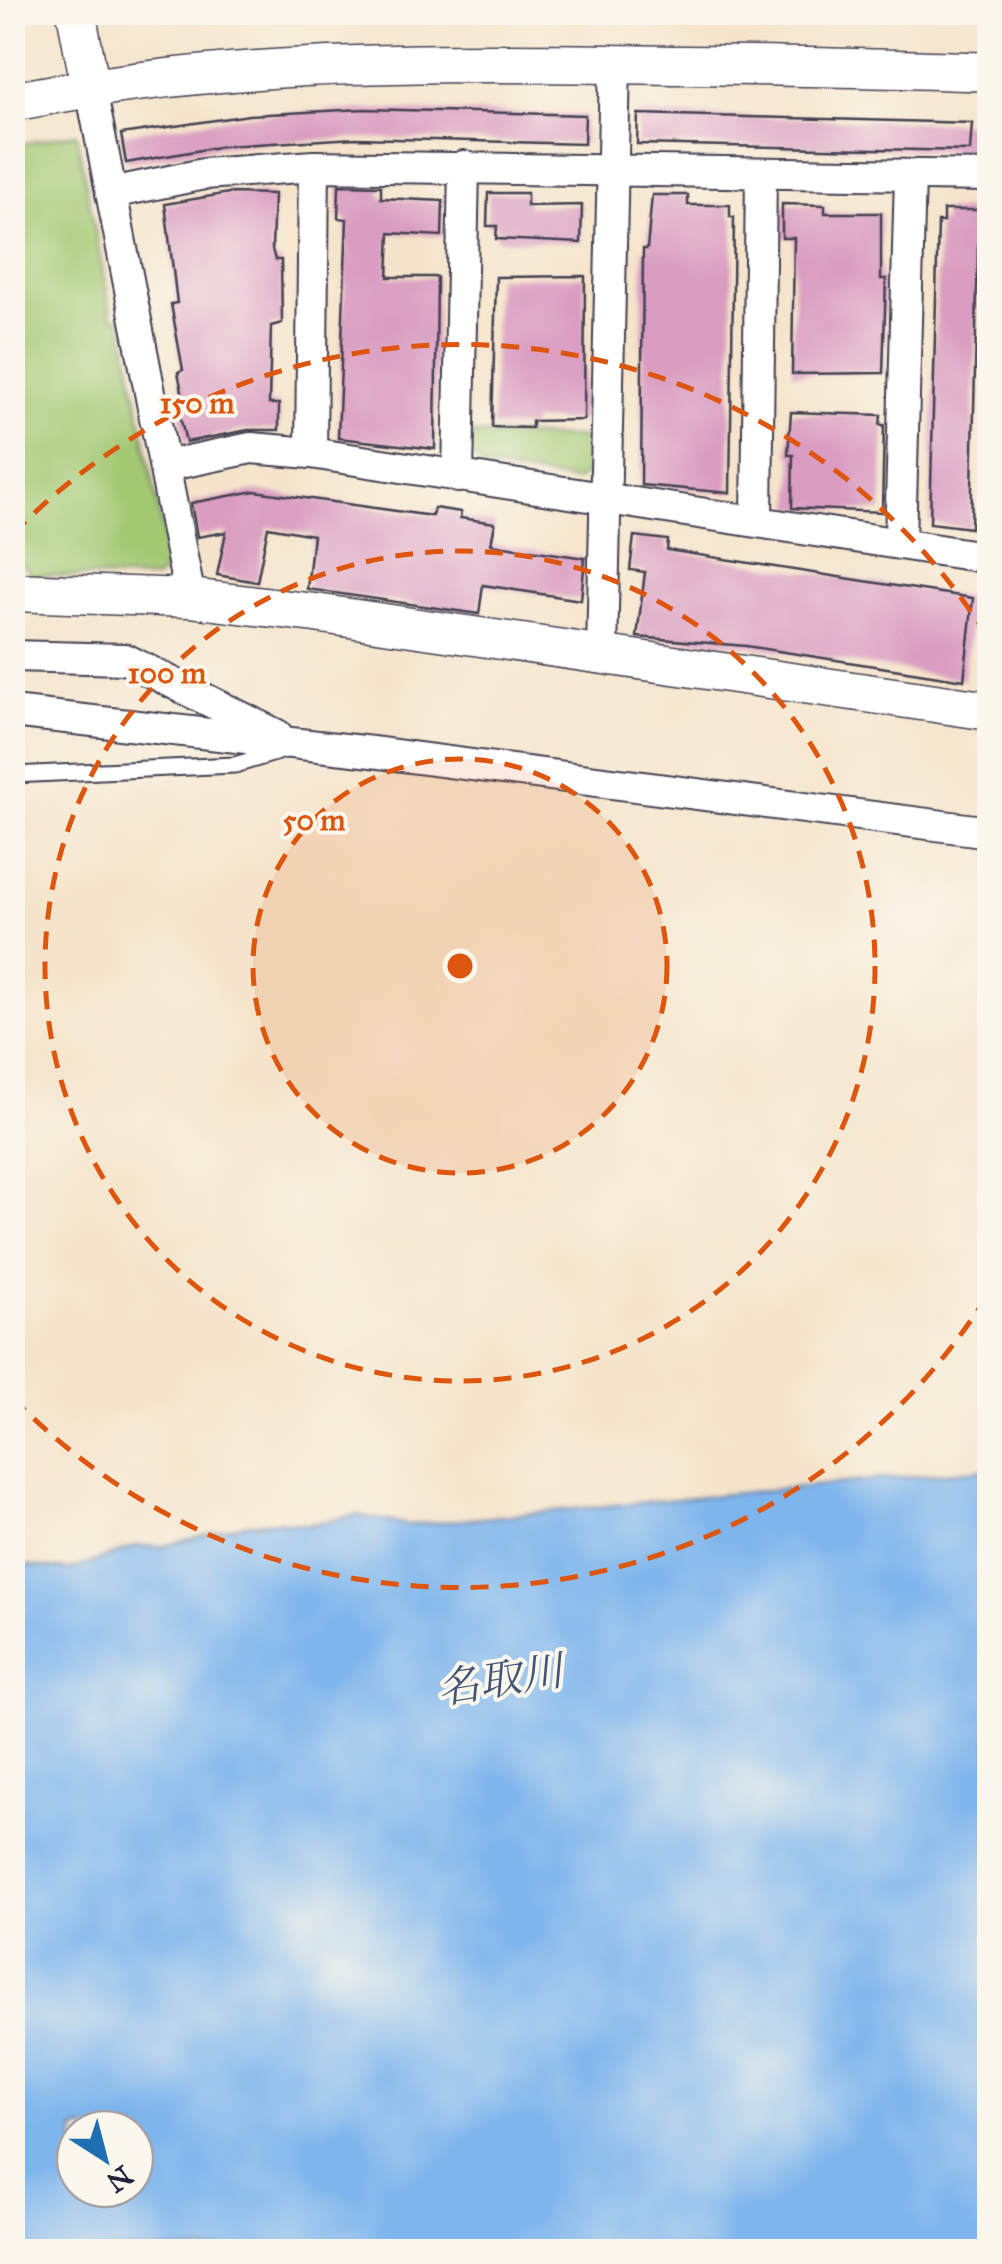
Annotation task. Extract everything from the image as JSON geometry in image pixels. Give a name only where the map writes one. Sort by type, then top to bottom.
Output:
[{"type":"street","points":[[76,12],[190,598]]},
{"type":"street","points":[[12,102],[144,79],[294,65],[409,60],[990,72]]},
{"type":"street","points":[[602,654],[615,64]]},
{"type":"street","points":[[111,193],[204,174],[314,166],[990,176]]},
{"type":"street","points":[[311,454],[314,166]]},
{"type":"street","points":[[458,477],[464,166]]},
{"type":"street","points":[[757,520],[762,172]]},
{"type":"street","points":[[900,542],[910,175]]},
{"type":"street","points":[[165,466],[251,448],[311,454],[604,502],[757,520],[990,558]]},
{"type":"street","points":[[12,592],[190,598],[990,711]]},
{"type":"street","points":[[12,656],[125,659],[298,746]]},
{"type":"street","points":[[12,712],[990,832]]},
{"type":"lane","points":[[12,775],[235,765],[298,746]]},
{"type":"green space","points":[[76,133],[112,318],[121,317],[169,563],[156,579],[33,575],[17,561],[12,541],[12,146]]},
{"type":"green space","points":[[470,434],[594,438],[592,470],[576,481],[483,467],[470,451]]},
{"type":"water","name":"名取川","points":[[989,1469],[989,2251],[13,2251],[13,1564],[71,1570],[137,1546],[161,1547],[245,1524],[278,1521],[308,1525],[357,1515],[409,1525]]},
{"type":"building","points":[[364,109],[585,115],[584,144],[356,138],[224,146],[126,163],[121,134],[249,115]]},
{"type":"building","points":[[638,114],[972,123],[970,151],[637,144]]},
{"type":"building","points":[[339,185],[381,186],[381,198],[443,201],[442,236],[390,233],[388,277],[437,277],[435,449],[338,438],[347,219],[338,218]]},
{"type":"building","points":[[229,193],[274,194],[272,249],[275,260],[281,260],[282,323],[271,326],[269,404],[279,404],[279,430],[248,430],[186,442],[178,408],[185,406],[178,372],[183,370],[171,304],[177,303],[165,204]]},
{"type":"building","points":[[488,193],[527,193],[527,206],[582,205],[581,243],[496,239],[497,226],[487,226]]},
{"type":"building","points":[[652,195],[688,195],[688,205],[730,205],[730,217],[734,217],[730,493],[641,485],[643,249],[647,249]]},
{"type":"building","points":[[782,204],[825,205],[825,213],[881,213],[881,279],[886,279],[883,373],[792,374],[794,238],[782,238]]},
{"type":"building","points":[[943,210],[979,210],[971,528],[930,523],[938,222],[943,222]]},
{"type":"building","points":[[585,276],[584,420],[532,421],[532,428],[492,427],[496,277]]},
{"type":"building","points":[[791,412],[881,415],[882,512],[792,508],[793,455],[788,455]]},
{"type":"building","points":[[255,491],[432,516],[434,508],[461,512],[460,518],[495,523],[491,544],[585,558],[581,600],[483,585],[479,614],[307,589],[313,535],[268,527],[257,582],[217,575],[226,532],[197,537],[191,503]]},
{"type":"building","points":[[634,536],[668,540],[667,550],[973,598],[964,680],[746,646],[637,637],[645,572],[630,570]]}]
